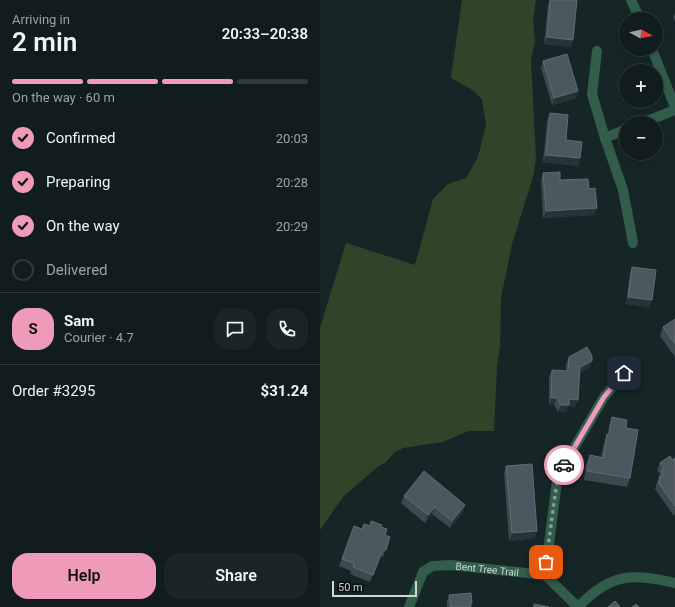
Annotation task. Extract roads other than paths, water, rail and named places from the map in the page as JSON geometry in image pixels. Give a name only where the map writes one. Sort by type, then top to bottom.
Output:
[{"type":"street","points":[[631,0],[637,12]]},
{"type":"street","points":[[597,51],[592,94],[623,190],[633,243]]},
{"type":"street","points":[[655,56],[675,107]]},
{"type":"street","points":[[660,116],[675,110]]},
{"type":"street","points":[[605,138],[619,132]]},
{"type":"street","points":[[632,364],[604,397],[561,470],[557,481],[545,575],[578,607],[592,593],[609,582],[628,577],[656,578],[675,583]]},
{"type":"street","name":"Bent Tree Trail","points":[[409,607],[423,572],[432,566],[451,565],[545,575]]}]
